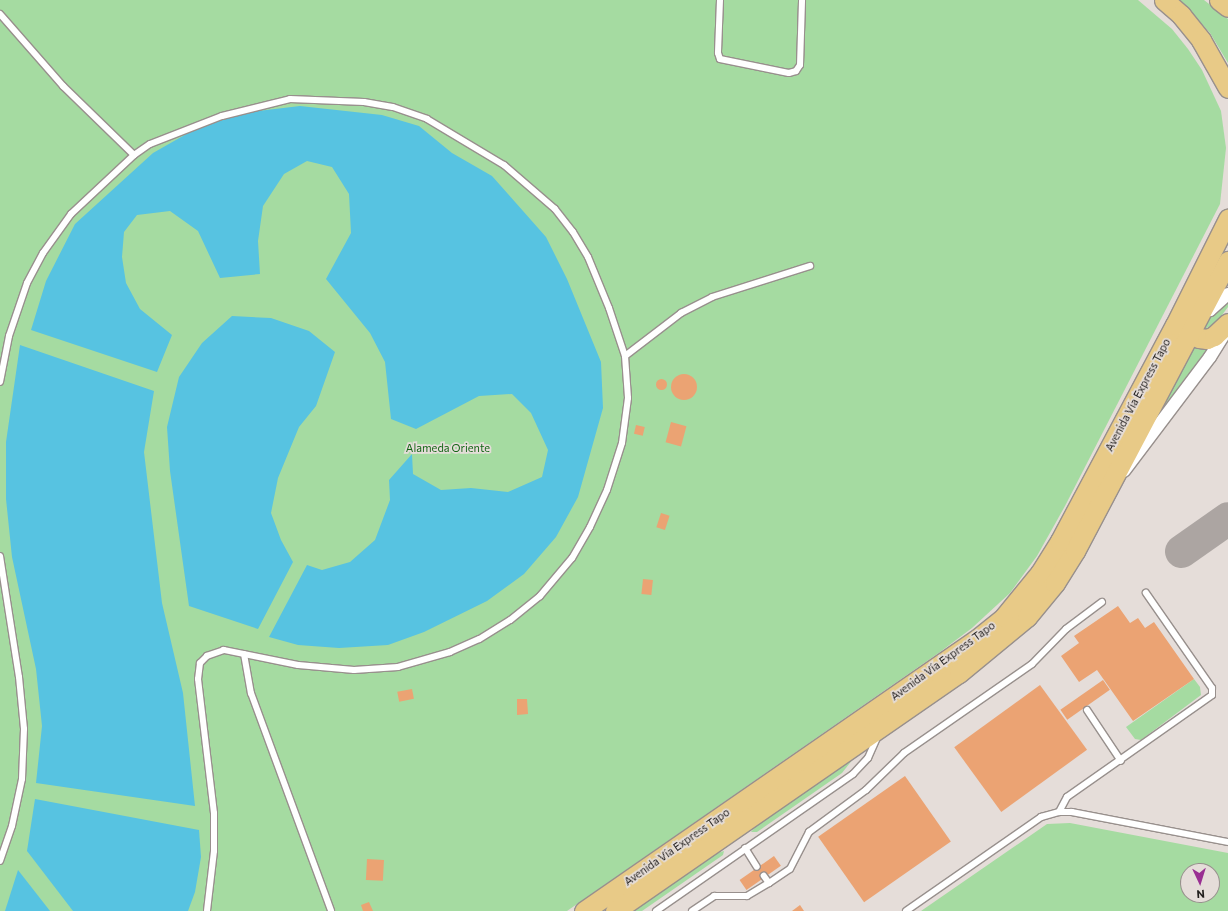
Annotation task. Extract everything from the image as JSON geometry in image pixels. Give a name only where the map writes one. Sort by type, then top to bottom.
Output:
[{"type":"main road","points":[[1164,0],[1181,15],[1201,40],[1228,88]]},
{"type":"main road","points":[[1219,0],[1228,7]]},
{"type":"main road","name":"Avenida Vía Express Tapo","points":[[584,911],[976,640],[1004,617],[1040,573],[1060,541],[1182,330],[1193,309],[1228,219]]},
{"type":"main road","name":"Avenida Vía Express Tapo","points":[[1193,309],[1228,261]]},
{"type":"main road","points":[[1182,330],[1198,338],[1211,338],[1228,323]]},
{"type":"main road","name":"Avenida Vía Express Tapo","points":[[615,911],[881,728],[983,655],[1027,617],[1066,567],[1106,492],[1182,330]]},
{"type":"street","points":[[1193,309],[1210,310],[1228,294]]},
{"type":"street","points":[[1106,492],[1142,449],[1210,357],[1228,328]]},
{"type":"lane","points":[[720,0],[720,59],[789,73],[796,72],[800,65],[802,0]]},
{"type":"lane","points":[[0,14],[63,86],[134,155]]},
{"type":"lane","points":[[0,382],[16,313],[27,283],[43,253],[71,214],[134,155],[150,144],[222,116],[290,99],[364,102],[393,107],[427,119],[504,165],[555,209],[588,257],[610,308],[625,356],[628,398],[622,443],[607,490],[593,521],[556,578],[510,620],[479,639],[450,652],[398,667],[354,670],[298,665],[224,650],[214,652],[206,656],[198,670],[214,813],[214,851],[207,911]]},
{"type":"lane","points":[[625,356],[681,313],[712,297],[810,266]]},
{"type":"lane","points":[[0,556],[19,677],[24,729],[22,779],[12,826],[0,861]]},
{"type":"lane","points":[[1059,812],[1067,797],[1121,761],[1213,692],[1146,593]]},
{"type":"lane","points":[[692,911],[714,896],[747,896],[790,869],[808,832],[866,790],[904,753],[1032,664],[1066,629],[1102,602]]},
{"type":"lane","points":[[244,654],[251,693],[330,911]]},
{"type":"lane","points":[[1087,710],[1121,761]]},
{"type":"lane","points":[[656,911],[853,774],[868,758],[881,728]]},
{"type":"lane","points":[[906,911],[1041,817],[1059,812],[1072,812],[1228,842]]},
{"type":"lane","points":[[745,848],[757,867]]},
{"type":"lane","points":[[764,876],[769,883]]},
{"type":"green space","name":"Alameda Oriente","points":[[0,0],[1138,0],[1172,29],[1188,49],[1202,70],[1221,111],[1226,148],[1220,204],[1065,506],[1037,556],[1010,593],[972,628],[940,652],[567,911],[0,911]]},
{"type":"green space","points":[[1180,0],[1204,0],[1228,19],[1228,63],[1210,33]]},
{"type":"green space","points":[[1228,297],[1228,307],[1216,323],[1201,331],[1202,322]]},
{"type":"green space","points":[[1211,345],[1164,410],[1159,411],[1188,346]]},
{"type":"green space","points":[[1194,679],[1200,687],[1201,695],[1141,740],[1135,739],[1126,727]]},
{"type":"green space","points":[[857,754],[842,773],[757,832],[751,832],[767,813]]},
{"type":"green space","points":[[1070,823],[1228,853],[1228,911],[921,911],[1047,824]]},
{"type":"green space","points":[[724,851],[723,855],[642,911],[625,911],[711,855]]},
{"type":"water","points":[[300,106],[382,115],[419,126],[452,153],[492,176],[546,237],[567,279],[601,362],[603,408],[578,497],[556,537],[524,574],[487,601],[424,632],[388,645],[339,648],[298,645],[269,637],[307,565],[322,570],[350,562],[375,540],[390,500],[389,480],[412,454],[413,474],[441,490],[471,488],[508,492],[542,477],[548,450],[531,413],[512,394],[479,396],[416,429],[391,419],[385,362],[370,333],[326,279],[351,233],[349,194],[332,167],[307,161],[284,174],[263,206],[258,241],[260,274],[220,278],[198,231],[170,211],[137,215],[124,232],[122,257],[126,283],[140,309],[172,335],[157,372],[31,330],[46,281],[75,224],[153,153],[197,128],[249,112]]},
{"type":"water","points":[[232,316],[271,318],[309,331],[335,352],[316,406],[299,427],[278,478],[271,513],[281,540],[293,562],[258,629],[189,606],[170,471],[167,427],[179,377],[202,343]]},
{"type":"water","points":[[20,345],[154,391],[144,452],[162,603],[183,693],[195,806],[36,783],[42,726],[36,669],[12,557],[6,499],[6,442]]},
{"type":"water","points":[[35,799],[199,830],[201,857],[195,892],[188,911],[73,911],[27,851]]},
{"type":"water","points":[[18,870],[50,911],[5,911]]},
{"type":"building","points":[[684,374],[693,378],[697,387],[693,396],[684,400],[675,396],[671,387],[675,378]]},
{"type":"building","points":[[659,379],[663,379],[665,380],[665,388],[659,389],[656,386],[656,382]]},
{"type":"building","points":[[671,422],[686,426],[681,446],[666,442]]},
{"type":"building","points":[[636,425],[645,427],[643,436],[634,434]]},
{"type":"building","points":[[661,513],[670,516],[665,530],[656,527]]},
{"type":"building","points":[[643,579],[653,580],[651,595],[641,594]]},
{"type":"building","points":[[1118,606],[1130,623],[1138,618],[1145,628],[1154,622],[1194,679],[1133,721],[1097,670],[1079,682],[1061,656],[1079,643],[1074,636]]},
{"type":"building","points":[[1103,680],[1110,690],[1067,720],[1060,710]]},
{"type":"building","points":[[1040,685],[1087,750],[1001,812],[954,747]]},
{"type":"building","points":[[412,689],[414,699],[399,702],[397,692]]},
{"type":"building","points":[[517,699],[527,699],[528,714],[517,715]]},
{"type":"building","points":[[905,776],[951,842],[864,902],[818,837]]},
{"type":"building","points":[[774,856],[781,866],[746,890],[740,880]]},
{"type":"building","points":[[367,859],[384,860],[383,881],[366,880]]},
{"type":"building","points":[[369,902],[373,911],[363,911],[361,905]]},
{"type":"building","points":[[800,905],[804,911],[792,911]]},
{"type":"taxiway","points":[[1181,551],[1228,518]]}]
